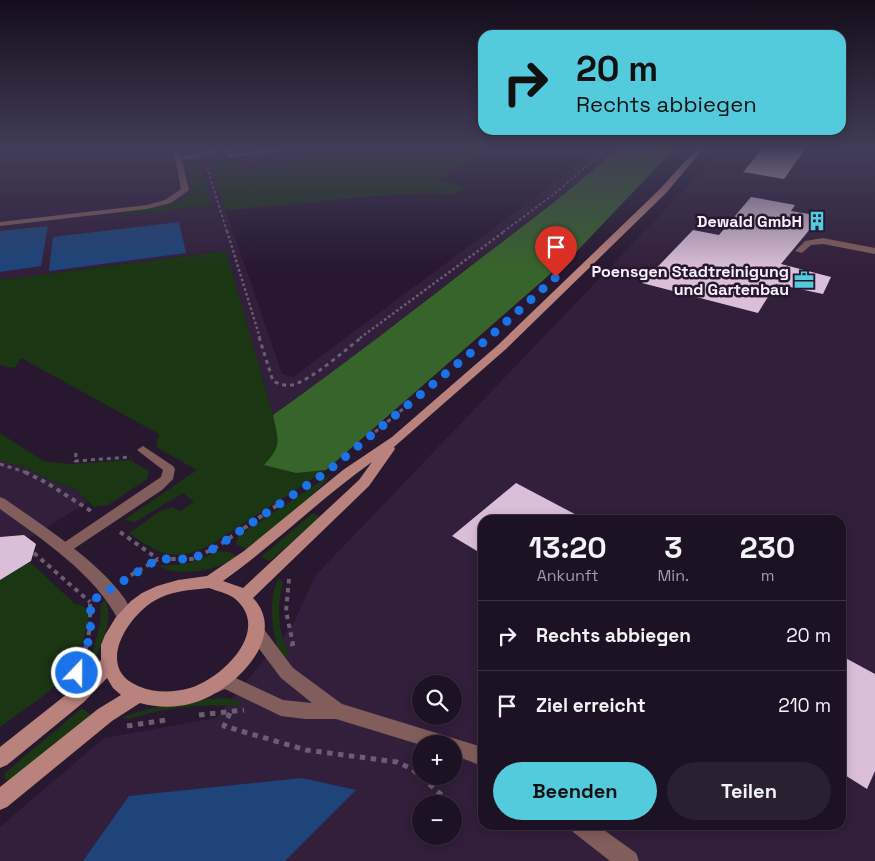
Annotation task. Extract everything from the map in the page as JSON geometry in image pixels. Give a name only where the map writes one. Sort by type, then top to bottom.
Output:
[{"type":"main road","points":[[210,582],[249,555],[348,473],[396,440],[502,347],[665,188]]},
{"type":"main road","points":[[244,597],[364,483],[396,440]]},
{"type":"main road","points":[[210,582],[227,586],[244,597],[254,609],[257,633],[249,654],[232,675],[202,692],[168,700],[137,695],[119,683],[109,663],[110,641],[125,616],[148,597],[179,584],[210,582]]},
{"type":"main road","points":[[0,759],[78,696],[109,663]]},
{"type":"main road","points":[[0,800],[105,715],[137,695]]},
{"type":"street","points":[[0,224],[148,207],[166,203],[177,198],[185,188]]},
{"type":"street","points":[[800,251],[808,243],[823,241],[875,251]]},
{"type":"street","points":[[0,502],[64,549],[108,589],[117,600],[125,616]]},
{"type":"street","points":[[257,633],[287,673],[336,711]]},
{"type":"street","points":[[216,685],[225,680],[281,708],[305,711],[336,711],[415,735]]},
{"type":"street","points":[[462,749],[478,755]]},
{"type":"street","points":[[587,830],[628,861]]},
{"type":"lane","points":[[64,549],[167,479],[169,470],[139,455]]},
{"type":"path","points":[[214,188],[273,381],[286,387],[297,384],[315,372],[560,188]]},
{"type":"path","points":[[373,434],[418,397]]},
{"type":"path","points":[[76,453],[75,461],[139,455]]},
{"type":"path","points":[[0,464],[24,471],[68,494],[158,559]]},
{"type":"path","points":[[90,602],[158,559],[192,559],[215,548],[288,499]]},
{"type":"path","points":[[34,553],[90,602],[92,622],[87,649],[80,665]]},
{"type":"path","points":[[230,713],[224,726],[280,744],[306,750],[397,762],[412,769],[442,795]]},
{"type":"shaded area","points":[[0,188],[464,188],[453,195],[433,193],[374,196],[226,211],[282,374],[293,377],[547,188],[570,188],[338,369],[273,415],[225,251],[0,280]]},
{"type":"shaded area","points":[[686,188],[875,188],[875,861],[0,861],[0,827],[104,738],[216,718],[292,626],[316,575]]},
{"type":"shaded area","points":[[0,456],[12,464],[27,468],[49,480],[75,489],[88,502],[29,538],[36,545],[30,562],[0,580]]},
{"type":"green space","points":[[192,188],[208,188],[213,205],[118,216],[134,210],[177,203],[186,198]]},
{"type":"green space","points":[[218,188],[464,188],[453,195],[433,193],[374,196],[226,210]]},
{"type":"green space","points":[[571,188],[637,188],[579,249],[326,470],[296,473],[264,465],[274,452],[278,442],[273,415],[375,340]]},
{"type":"green space","points":[[226,251],[273,415],[279,443],[276,452],[296,473],[326,470],[212,544],[188,554],[169,554],[150,547],[129,533],[160,511],[172,507],[180,511],[194,502],[183,493],[135,522],[124,520],[197,470],[156,447],[159,434],[21,358],[15,368],[0,365],[0,280]]},
{"type":"green space","points":[[0,433],[43,461],[71,464],[130,460],[149,471],[147,479],[108,505],[94,507],[75,489],[49,480],[27,468],[0,461]]},
{"type":"green space","points":[[333,473],[310,498],[248,550],[236,544],[238,536]]},
{"type":"green space","points":[[313,513],[319,516],[317,520],[270,561],[261,557]]},
{"type":"green space","points":[[217,551],[229,552],[237,557],[219,566],[197,571],[176,571],[157,565],[188,563]]},
{"type":"green space","points":[[30,562],[75,604],[86,609],[88,612],[88,622],[78,655],[67,673],[29,707],[0,727],[0,580]]},
{"type":"green space","points":[[278,579],[283,582],[279,608],[280,627],[289,652],[283,658],[276,640],[272,618],[273,597]]},
{"type":"green space","points":[[105,600],[108,609],[106,631],[92,665],[80,683],[79,680],[91,659],[100,624],[101,604]]},
{"type":"green space","points":[[225,698],[243,702],[238,706],[183,707],[128,719],[122,718],[145,710],[172,704]]},
{"type":"green space","points":[[82,708],[91,715],[13,780],[8,781],[5,779],[5,773]]},
{"type":"water","points":[[179,222],[186,253],[49,271],[53,237]]},
{"type":"water","points":[[48,226],[41,266],[0,272],[0,231]]},
{"type":"water","points":[[302,778],[356,790],[285,861],[83,861],[129,796]]},
{"type":"building","points":[[751,197],[795,205],[791,211],[821,216],[781,264],[831,277],[823,294],[776,284],[758,313],[642,283],[693,230],[719,235]]},
{"type":"building","points":[[516,483],[577,515],[478,515],[478,552],[452,536]]},
{"type":"building","points":[[24,535],[36,544],[31,561],[0,580],[0,537]]},
{"type":"building","points":[[846,658],[875,674],[875,771],[867,789],[846,776]]},
{"type":"place","name":"Dewald GmbH","points":[[817,221]]},
{"type":"place","name":"Poensgen Stadtreinigung und Gartenbau","points":[[804,280]]},
{"type":"route","points":[[77,673],[87,649],[92,622],[90,602],[125,578],[158,559],[192,559],[215,548],[328,471],[485,341],[556,277]]}]
